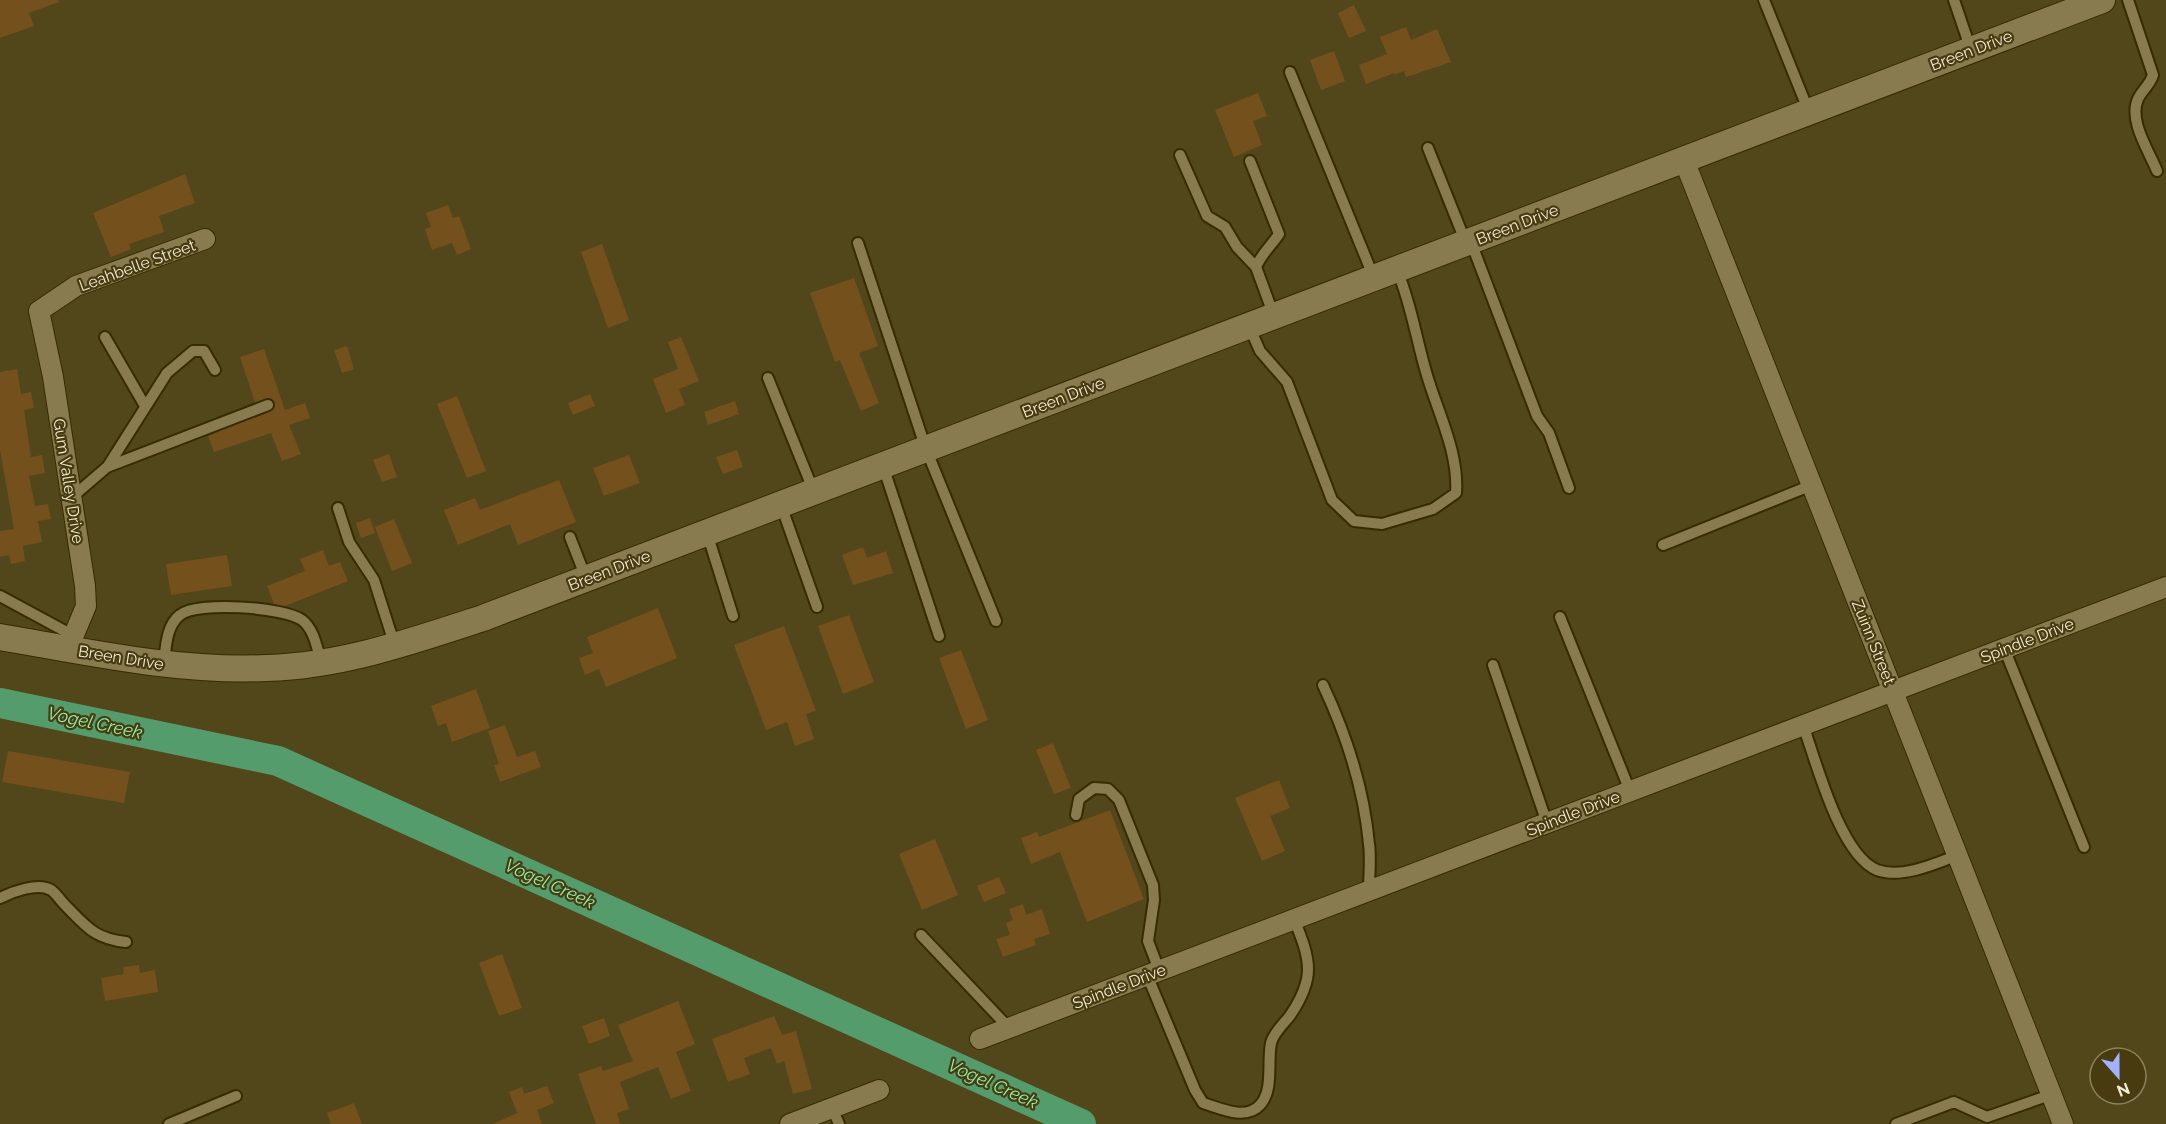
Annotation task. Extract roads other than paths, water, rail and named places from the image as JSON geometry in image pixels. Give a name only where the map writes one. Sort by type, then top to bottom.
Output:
[{"type":"street","name":"Breen Drive","points":[[0,637],[71,642],[164,663],[219,669],[269,668],[321,662],[395,646],[483,618],[1684,160],[1971,50],[2064,7],[2102,0]]},
{"type":"street","name":"Zuinn Street","points":[[1684,160],[2063,1124]]},
{"type":"street","name":"Leahbelle Street","points":[[39,311],[76,286],[205,239]]},
{"type":"street","name":"Gum Valley Drive","points":[[39,311],[53,376],[70,498],[82,560],[86,606],[71,642]]},
{"type":"street","name":"Spindle Drive","points":[[980,1039],[2166,587]]},
{"type":"street","points":[[790,1124],[835,1116],[879,1090]]},
{"type":"lane","points":[[1764,0],[1809,112]]},
{"type":"lane","points":[[1954,0],[1971,50]]},
{"type":"lane","points":[[2128,0],[2153,75],[2150,84],[2138,98],[2134,114],[2157,171]]},
{"type":"lane","points":[[1249,326],[1260,351],[1287,382],[1332,500],[1354,521],[1382,524],[1433,509],[1456,493],[1458,472],[1426,372],[1408,296],[1385,274],[1290,72]]},
{"type":"lane","points":[[1428,148],[1537,416],[1549,433],[1569,488]]},
{"type":"lane","points":[[1180,155],[1207,216],[1225,227],[1238,247],[1256,267],[1275,316]]},
{"type":"lane","points":[[1250,161],[1280,234],[1262,253],[1256,267]]},
{"type":"lane","points":[[858,243],[926,449],[996,621]]},
{"type":"lane","points":[[105,337],[145,406]]},
{"type":"lane","points":[[70,498],[107,466],[168,373],[193,351],[204,351],[215,370]]},
{"type":"lane","points":[[768,378],[814,492]]},
{"type":"lane","points":[[107,466],[268,405]]},
{"type":"lane","points":[[883,466],[939,636]]},
{"type":"lane","points":[[1663,545],[1812,485]]},
{"type":"lane","points":[[780,505],[817,608]]},
{"type":"lane","points":[[338,508],[349,542],[374,579],[395,646]]},
{"type":"lane","points":[[707,533],[733,616]]},
{"type":"lane","points":[[570,537],[586,579]]},
{"type":"lane","points":[[0,596],[71,642]]},
{"type":"lane","points":[[164,663],[170,628],[179,616],[188,610],[222,607],[291,614],[308,626],[321,662]]},
{"type":"lane","points":[[1560,616],[1630,791]]},
{"type":"lane","points":[[2004,648],[2084,847]]},
{"type":"lane","points":[[1493,665],[1547,822]]},
{"type":"lane","points":[[1323,684],[1338,717],[1358,783],[1370,845],[1369,891]]},
{"type":"lane","points":[[1803,725],[1835,813],[1853,848],[1866,863],[1879,871],[1901,871],[1928,866],[1958,855]]},
{"type":"lane","points":[[1076,815],[1076,806],[1085,793],[1101,787],[1114,789],[1153,885],[1154,900],[1148,941],[1153,973],[1190,1079],[1203,1103],[1244,1113],[1259,1107],[1266,1094],[1271,1041],[1300,999],[1309,978],[1308,955],[1294,919]]},
{"type":"lane","points":[[0,898],[13,892],[39,888],[50,889],[86,926],[105,940],[126,942]]},
{"type":"lane","points":[[921,935],[1009,1028]]},
{"type":"lane","points":[[1896,1124],[1954,1102],[1987,1117],[2050,1095]]},
{"type":"lane","points":[[170,1124],[236,1096]]},
{"type":"waterway","name":"Vogel Creek","points":[[0,703],[278,761],[1081,1124]]}]
